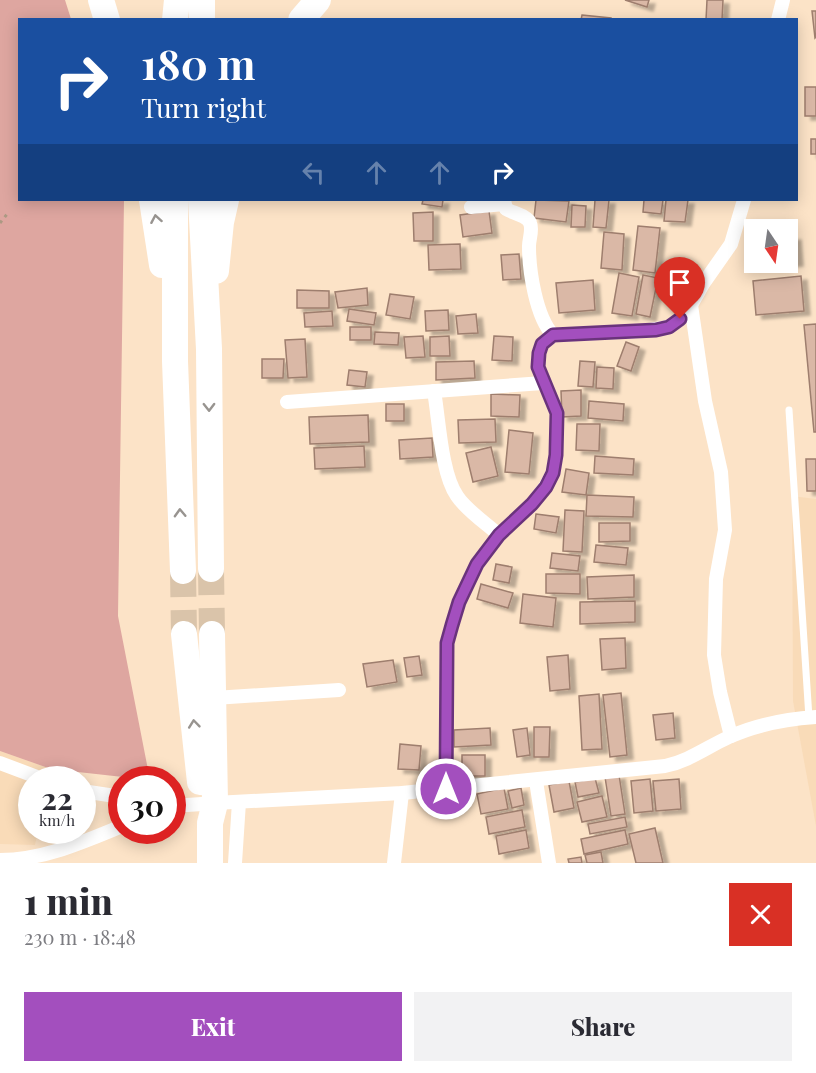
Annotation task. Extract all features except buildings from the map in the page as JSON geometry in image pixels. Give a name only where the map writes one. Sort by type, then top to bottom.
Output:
[{"type":"highway","points":[[101,0],[106,18]]},
{"type":"highway","points":[[175,18],[177,0]]},
{"type":"highway","points":[[202,0],[202,18]]},
{"type":"highway","points":[[303,18],[318,0]]},
{"type":"highway","points":[[152,201],[175,361]]},
{"type":"highway","points":[[175,201],[175,361],[183,571]]},
{"type":"highway","points":[[201,201],[209,349],[211,569]]},
{"type":"highway","points":[[209,349],[221,222],[226,201]]},
{"type":"highway","points":[[184,634],[216,808]]},
{"type":"highway","points":[[210,863],[216,808],[212,634]]},
{"type":"street","points":[[778,18],[783,0]]},
{"type":"street","points":[[446,789],[447,643],[459,602],[477,564],[499,535],[532,504],[546,487],[553,473],[557,413],[538,367],[542,344],[553,335],[642,332],[669,327],[680,319],[691,305],[731,244],[744,201]]},
{"type":"street","points":[[471,207],[504,202],[506,209],[528,219],[531,224],[529,246],[540,313],[547,329],[553,335]]},
{"type":"street","points":[[691,305],[705,401],[721,472],[725,530],[716,579],[714,655],[731,736]]},
{"type":"street","points":[[287,402],[543,383]]},
{"type":"street","points":[[434,391],[445,463],[451,486],[459,499],[499,535]]},
{"type":"street","points":[[214,698],[339,690]]},
{"type":"street","points":[[186,807],[216,808],[402,793],[536,781],[674,764],[731,736],[764,726],[813,717]]},
{"type":"street","points":[[0,763],[18,770]]},
{"type":"street","points":[[536,781],[549,863]]},
{"type":"street","points":[[394,863],[402,793]]},
{"type":"street","points":[[216,808],[235,863]]},
{"type":"street","points":[[0,860],[37,857],[108,832]]},
{"type":"lane","points":[[789,410],[813,717]]},
{"type":"path","points":[[0,223],[8,213]]},
{"type":"shaded area","points":[[0,0],[65,0],[71,18],[18,18],[18,201],[124,201],[118,616],[147,766],[108,766],[108,775],[96,774],[96,766],[42,766],[0,751]]},
{"type":"shaded area","points":[[792,496],[816,499],[816,826],[793,701]]},
{"type":"shaded area","points":[[0,751],[42,766],[18,766],[18,844],[35,845],[0,844]]},
{"type":"tunnel","points":[[211,569],[212,634]]},
{"type":"tunnel","points":[[183,571],[184,634]]},
{"type":"route","points":[[446,789],[447,643],[459,602],[477,564],[499,535],[532,504],[546,487],[553,473],[557,413],[538,367],[542,344],[553,335],[642,332],[669,327],[680,319]]}]
